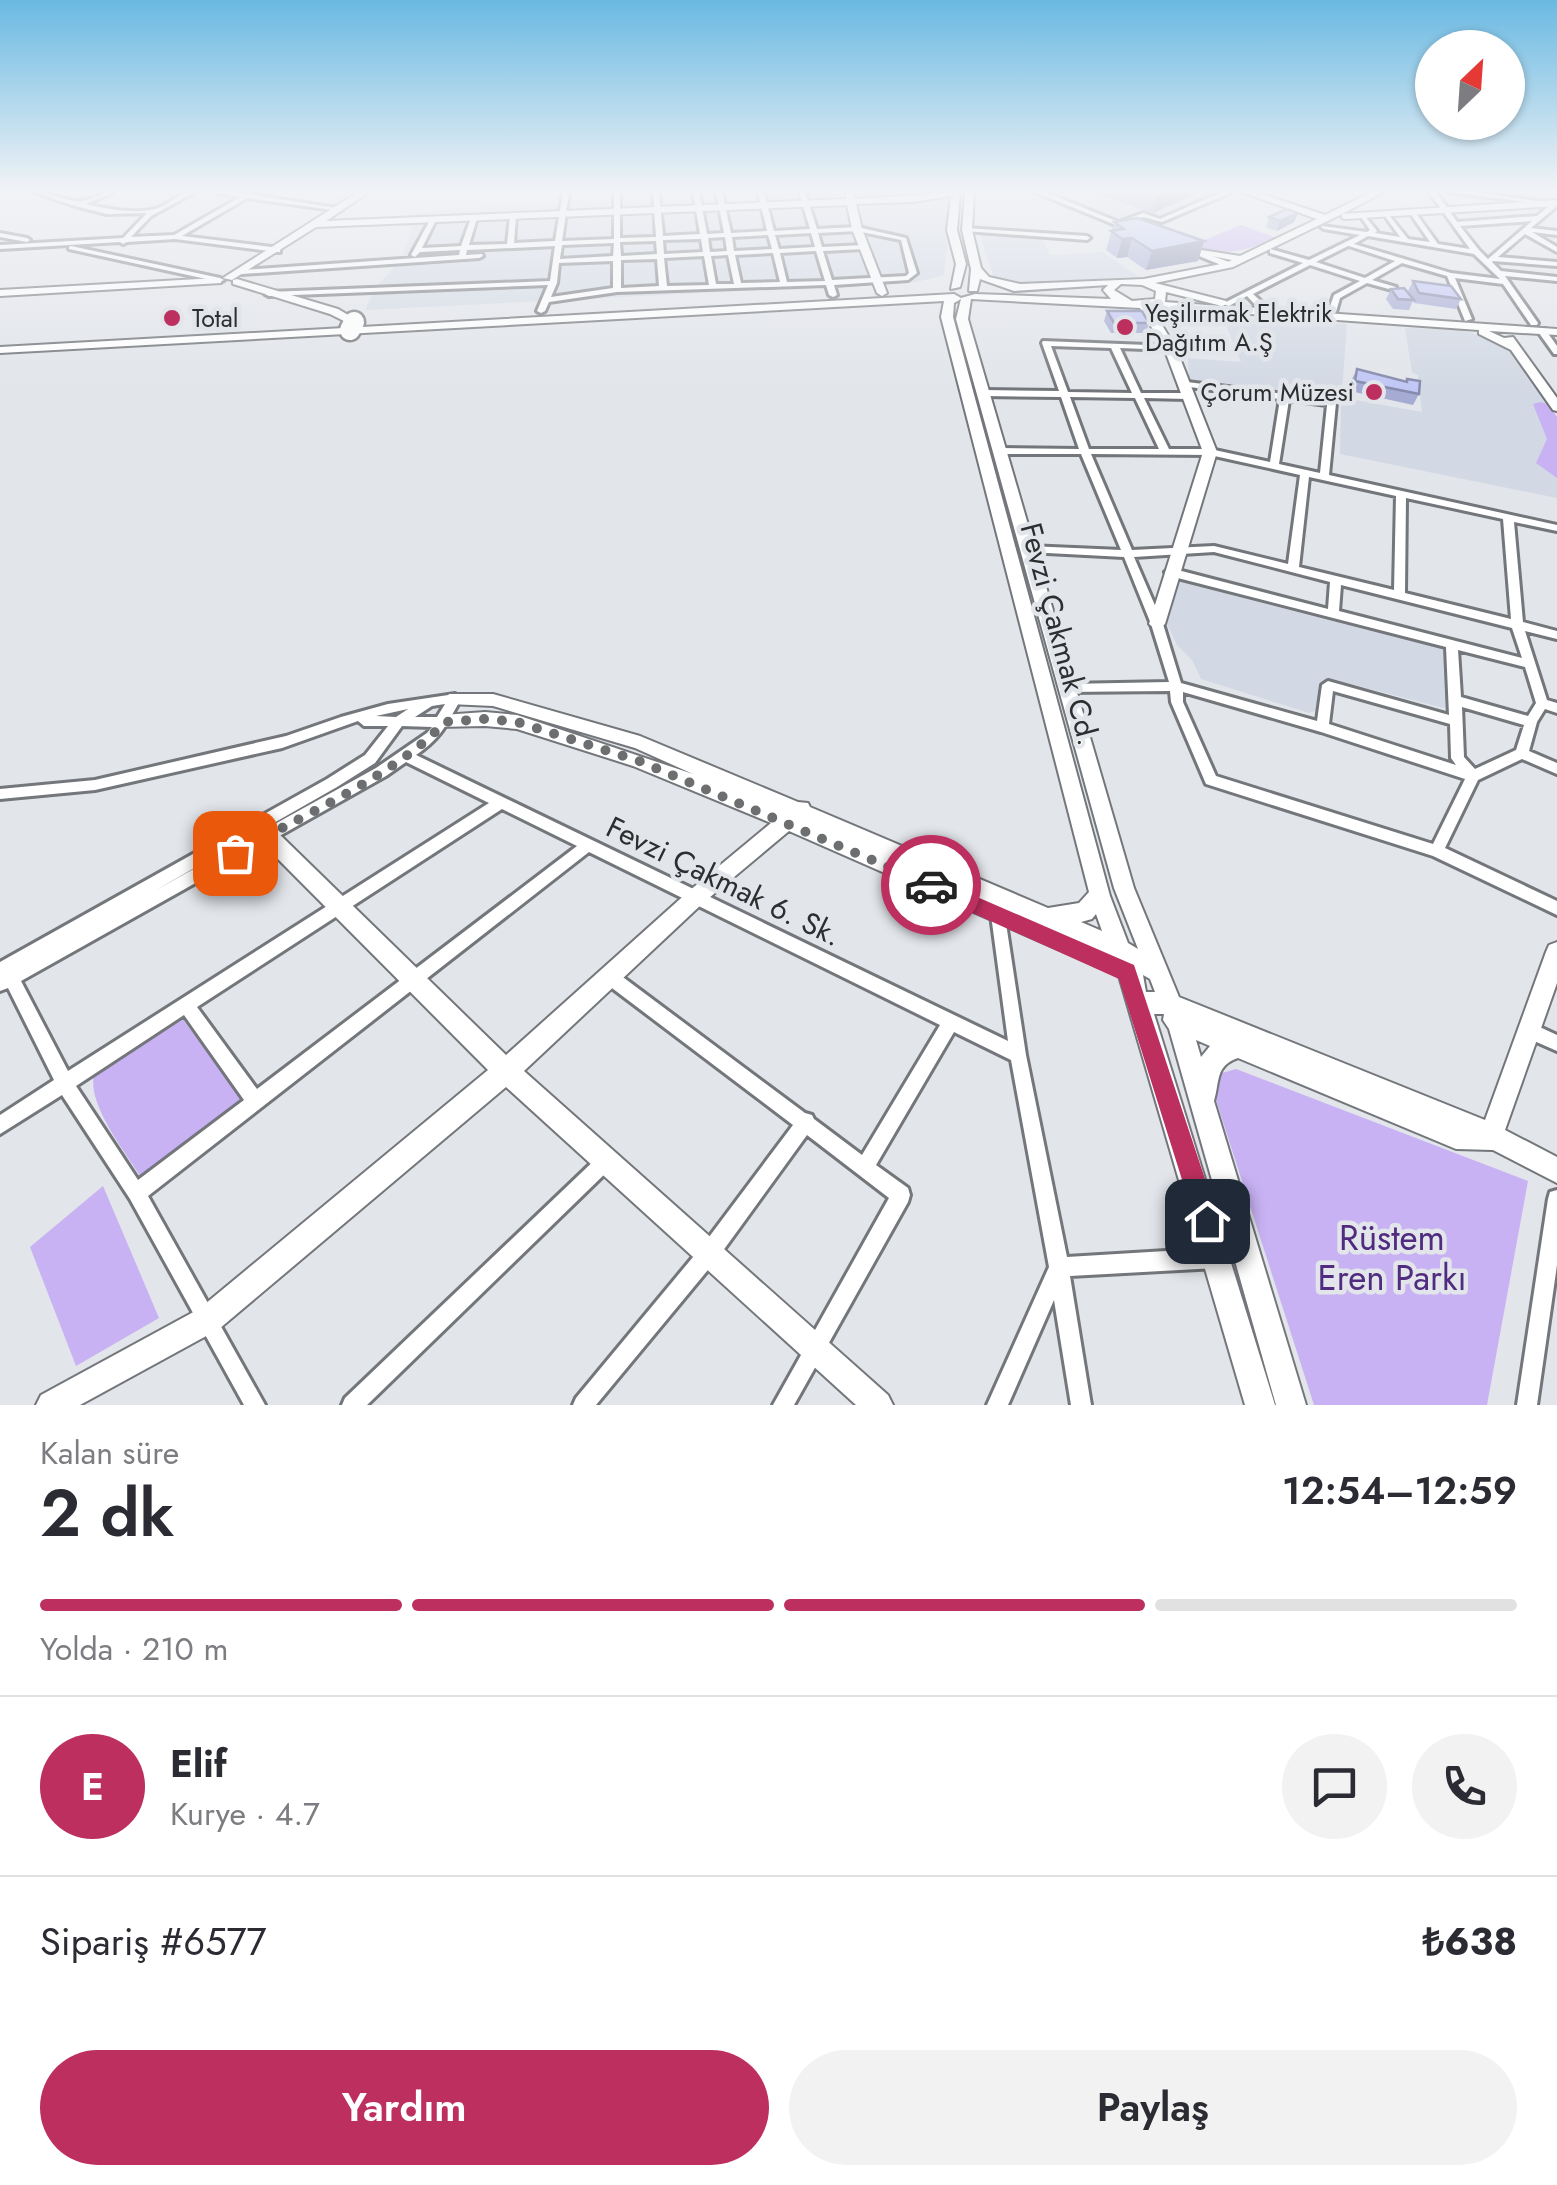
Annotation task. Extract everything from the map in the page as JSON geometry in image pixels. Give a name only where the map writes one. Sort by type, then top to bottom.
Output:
[{"type":"street","points":[[123,258],[228,281],[343,314],[352,326]]},
{"type":"street","points":[[228,281],[265,258]]},
{"type":"street","points":[[412,262],[414,258]]},
{"type":"street","points":[[0,295],[228,281],[437,258]]},
{"type":"street","points":[[545,305],[557,258]]},
{"type":"street","points":[[556,262],[650,258]]},
{"type":"street","points":[[662,258],[663,288]]},
{"type":"street","points":[[708,258],[714,286]]},
{"type":"street","points":[[733,258],[738,286]]},
{"type":"street","points":[[777,258],[784,284]]},
{"type":"street","points":[[822,258],[831,289]]},
{"type":"street","points":[[868,258],[879,287]]},
{"type":"street","points":[[0,346],[300,325],[352,326],[545,305],[879,287],[908,278],[913,272],[909,258]]},
{"type":"street","points":[[959,258],[963,294]]},
{"type":"street","points":[[973,258],[985,280],[1021,288]]},
{"type":"street","points":[[1210,258],[1228,265]]},
{"type":"street","points":[[1151,284],[1244,258]]},
{"type":"street","points":[[1151,284],[1210,276],[1256,258]]},
{"type":"street","points":[[1294,258],[1393,289]]},
{"type":"street","points":[[1226,304],[1324,258]]},
{"type":"street","points":[[1393,258],[1450,275],[1552,279],[1557,293]]},
{"type":"street","points":[[1486,258],[1557,264]]},
{"type":"street","points":[[617,290],[618,259]]},
{"type":"street","points":[[1332,312],[1337,297],[1401,260]]},
{"type":"street","points":[[1491,260],[1557,352]]},
{"type":"street","points":[[948,317],[949,302],[963,294],[976,269]]},
{"type":"street","points":[[1450,275],[1468,319]]},
{"type":"street","points":[[908,278],[913,296]]},
{"type":"street","points":[[228,281],[302,311],[300,325]]},
{"type":"street","points":[[1118,281],[1108,286],[1110,294],[1141,304],[1163,298],[1151,284]]},
{"type":"street","points":[[0,346],[963,294],[1118,281],[1151,284],[1226,304],[1468,319],[1500,325],[1555,399]]},
{"type":"street","points":[[267,294],[553,283]]},
{"type":"street","points":[[545,305],[617,290],[784,284],[831,289]]},
{"type":"street","points":[[879,287],[940,307],[948,317]]},
{"type":"street","points":[[963,294],[1557,330]]},
{"type":"street","name":"Fevzi Çakmak Cd.","points":[[963,294],[962,319],[1124,888],[1167,995],[1203,1104],[1291,1405]]},
{"type":"street","points":[[1250,295],[1263,308]]},
{"type":"street","points":[[1141,304],[1170,348],[1210,452],[1157,624]]},
{"type":"street","name":"Fevzi Çakmak Cd.","points":[[948,317],[1100,895],[1133,986],[1260,1405]]},
{"type":"street","points":[[1413,322],[1472,330],[1503,339],[1516,348]]},
{"type":"street","points":[[1170,348],[1046,343],[1085,452],[1157,624],[1176,686],[1176,702],[1211,780],[1437,852],[1557,908]]},
{"type":"street","points":[[1114,346],[1166,451]]},
{"type":"street","points":[[984,393],[1138,393],[1185,389],[1332,404],[1324,477]]},
{"type":"street","points":[[1274,465],[1284,397]]},
{"type":"street","points":[[1001,450],[1210,452],[1557,528]]},
{"type":"street","points":[[1294,569],[1304,473]]},
{"type":"street","points":[[1400,595],[1401,494]]},
{"type":"street","points":[[1508,517],[1518,624],[1542,703]]},
{"type":"street","points":[[1028,549],[1130,554],[1214,549],[1557,635]]},
{"type":"street","points":[[1170,572],[1528,664]]},
{"type":"street","points":[[1333,613],[1336,580]]},
{"type":"street","points":[[1452,645],[1458,758],[1473,776]]},
{"type":"street","points":[[1322,726],[1328,685],[1455,721]]},
{"type":"street","points":[[1067,689],[1176,686],[1322,726],[1473,776]]},
{"type":"street","points":[[4,975],[332,784],[370,760],[401,719],[447,700]]},
{"type":"street","points":[[4,975],[406,756],[444,722],[447,700]]},
{"type":"street","points":[[282,743],[346,718],[447,700],[493,700],[564,718],[640,744],[794,816],[999,915],[1133,986],[1167,995],[1469,1126],[1557,1170]]},
{"type":"street","points":[[1454,700],[1530,722]]},
{"type":"street","points":[[1542,703],[1557,708]]},
{"type":"street","points":[[1522,753],[1530,722],[1542,703]]},
{"type":"street","points":[[0,794],[95,785],[282,743],[342,724],[485,719],[548,731],[794,816],[1116,946],[1167,995],[1234,1048],[1456,1137],[1490,1139]]},
{"type":"street","points":[[1437,852],[1473,776],[1522,753],[1557,769]]},
{"type":"street","name":"Fevzi Çakmak 6. Sk.","points":[[406,756],[1018,1055]]},
{"type":"street","points":[[0,1126],[501,802]]},
{"type":"street","points":[[50,1405],[209,1319],[506,1071],[696,897],[794,816]]},
{"type":"street","points":[[267,835],[506,1071],[878,1405]]},
{"type":"street","points":[[136,1194],[588,845]]},
{"type":"street","points":[[1044,915],[1085,912],[1100,895]]},
{"type":"street","points":[[999,915],[1018,1055],[1081,1405]]},
{"type":"street","points":[[1490,1139],[1554,966]]},
{"type":"street","points":[[4,975],[66,1085],[209,1319],[255,1405]]},
{"type":"street","points":[[610,977],[902,1194],[782,1405]]},
{"type":"street","points":[[1133,986],[1167,995]]},
{"type":"street","points":[[188,1007],[254,1101]]},
{"type":"street","points":[[866,1166],[950,1022]]},
{"type":"street","points":[[1532,1031],[1557,1043]]},
{"type":"street","points":[[1203,1104],[1210,1059],[1220,1051],[1234,1048]]},
{"type":"street","points":[[582,1405],[710,1252],[806,1121]]},
{"type":"street","points":[[352,1405],[608,1160]]},
{"type":"street","points":[[1527,1405],[1557,1199]]},
{"type":"street","points":[[1059,1267],[1218,1258]]},
{"type":"street","points":[[997,1405],[1059,1267]]},
{"type":"shaded area","points":[[946,258],[944,275],[917,282],[365,310],[375,288],[402,259]]},
{"type":"shaded area","points":[[987,258],[1110,258],[1138,276],[1018,285],[994,278]]},
{"type":"shaded area","points":[[1223,318],[1347,324],[1341,404],[1346,406],[1355,400],[1422,412],[1418,375],[1412,373],[1405,328],[1459,330],[1514,349],[1557,417],[1557,498],[1340,454],[1341,405],[1189,382],[1188,358],[1241,362]]},
{"type":"shaded area","points":[[1179,578],[1449,647],[1451,710],[1328,678],[1318,710],[1309,713],[1201,679],[1165,620]]},
{"type":"green space","points":[[1533,404],[1548,404],[1557,417],[1557,478],[1536,463],[1547,439]]},
{"type":"green space","points":[[182,1018],[242,1098],[141,1177],[102,1114],[93,1087],[94,1075]]},
{"type":"green space","name":"Rüstem Eren Parkı","points":[[1236,1069],[1528,1181],[1487,1405],[1314,1405],[1214,1094],[1222,1073]]},
{"type":"green space","points":[[103,1186],[159,1318],[76,1366],[30,1247]]},
{"type":"building","points":[[1413,281],[1451,286],[1461,299],[1419,293]]},
{"type":"building","points":[[1404,288],[1414,300],[1398,299],[1391,289]]},
{"type":"building","points":[[1107,311],[1142,311],[1149,323],[1114,323]]},
{"type":"building","points":[[1357,369],[1407,382],[1420,381],[1419,394],[1355,381]]},
{"type":"way so far","points":[[235,853],[381,772],[418,748],[444,722],[485,719],[517,722],[639,761],[715,790],[931,885]]},
{"type":"place","name":"Total","points":[[172,318]]},
{"type":"place","name":"Yeşilırmak Elektrik Dağıtım A.Ş","points":[[1125,327]]},
{"type":"place","name":"Çorum Müzesi","points":[[1374,392]]},
{"type":"route","points":[[931,885],[1127,972],[1207,1221]]}]
